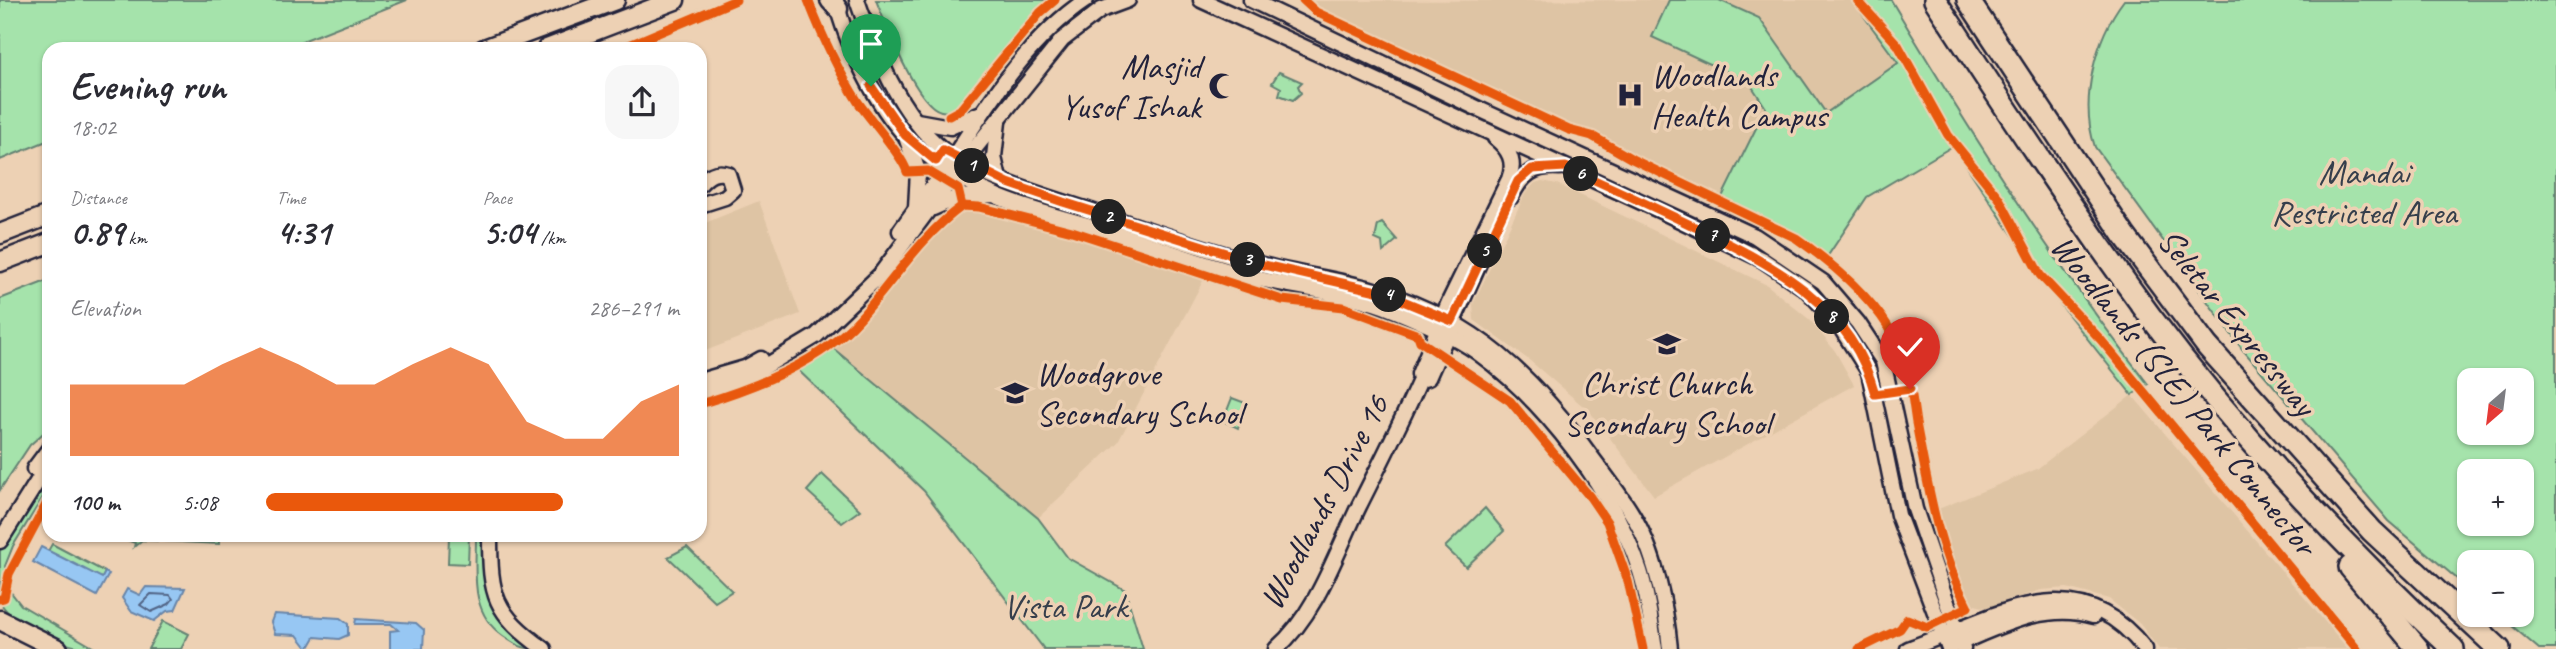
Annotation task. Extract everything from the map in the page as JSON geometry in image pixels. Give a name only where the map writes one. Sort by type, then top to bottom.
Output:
[{"type":"highway","points":[[1922,0],[1955,41],[1966,47]]},
{"type":"highway","name":"Seletar Expressway","points":[[1935,0],[2150,316],[2253,443],[2326,524],[2453,649]]},
{"type":"highway","name":"Seletar Expressway","points":[[1968,0],[2124,235],[2207,346],[2372,530],[2499,649]]},
{"type":"highway","points":[[1977,0],[2026,87]]},
{"type":"highway","points":[[2253,443],[2286,489],[2418,649]]},
{"type":"main road","points":[[503,42],[615,0]]},
{"type":"main road","points":[[575,42],[675,0]]},
{"type":"main road","points":[[0,234],[42,218]]},
{"type":"main road","points":[[0,262],[42,246]]},
{"type":"main road","points":[[0,620],[58,649]]},
{"type":"street","points":[[857,0],[890,78],[917,121],[954,165],[1264,265],[1381,292],[1497,350],[1527,376],[1561,415],[1634,516],[1653,563],[1670,649]]},
{"type":"street","points":[[954,165],[982,112],[1051,27],[1086,0]]},
{"type":"street","points":[[707,379],[745,368],[810,329],[873,271],[954,165],[999,117],[1062,40],[1084,20],[1128,0]]},
{"type":"street","points":[[1201,0],[1763,260],[1806,289],[1837,322],[1869,372],[1898,515],[1952,643]]},
{"type":"street","points":[[1251,0],[1755,236],[1824,282],[1858,323],[1883,361],[1916,509],[1952,643]]},
{"type":"street","points":[[707,392],[746,378],[816,336],[880,275],[919,212],[918,171],[914,153],[865,75],[835,3]]},
{"type":"street","points":[[917,121],[950,127],[982,112]]},
{"type":"street","points":[[999,117],[994,157],[999,178]]},
{"type":"street","name":"Woodlands Drive 16","points":[[1445,326],[1512,171],[1505,146],[1486,131]]},
{"type":"street","points":[[905,135],[954,165],[994,195],[1252,277],[1359,298],[1445,326],[1519,387],[1553,423],[1593,478],[1624,531],[1640,571],[1655,649]]},
{"type":"street","name":"Woodlands Drive 16","points":[[1276,649],[1301,619],[1328,571],[1420,380],[1419,374],[1518,181],[1532,169],[1566,167]]},
{"type":"street","points":[[707,178],[712,173],[728,174],[733,190],[725,197],[707,203]]},
{"type":"street","points":[[919,212],[958,197],[994,195]]},
{"type":"street","points":[[1121,221],[1128,230],[1152,246]]},
{"type":"street","points":[[0,523],[42,460]]},
{"type":"street","points":[[0,541],[42,474]]},
{"type":"street","points":[[490,542],[492,589],[513,625],[544,649]]},
{"type":"street","points":[[1952,643],[2033,604],[2067,600],[2099,608],[2113,617],[2145,649]]},
{"type":"street","points":[[1908,649],[1952,643],[2028,616],[2063,610],[2100,618],[2134,649]]},
{"type":"shaded area","name":"Woodlands Health Campus","points":[[1669,0],[1652,37],[1749,82],[1766,108],[1722,197],[1634,157],[1621,146],[1591,132],[1569,126],[1318,9],[1312,1]]},
{"type":"shaded area","name":"Woodlands Health Campus","points":[[1719,0],[1852,0],[1898,63],[1826,114],[1759,19]]},
{"type":"shaded area","name":"Christ Church Secondary School","points":[[1542,181],[1557,184],[1767,285],[1810,320],[1835,351],[1854,385],[1654,496],[1590,412],[1529,360],[1474,320],[1473,304],[1525,194],[1535,183]]},
{"type":"shaded area","points":[[759,201],[800,314],[707,350],[707,222]]},
{"type":"shaded area","name":"Woodgrove Secondary School","points":[[959,207],[1043,224],[1204,279],[1118,442],[1038,518],[828,344],[890,287],[941,218]]},
{"type":"shaded area","points":[[2132,395],[2348,649],[2159,649],[2140,624],[2109,599],[2067,588],[2041,590],[1987,608],[1971,604],[1965,596],[1936,510],[2037,469]]},
{"type":"green space","points":[[0,0],[407,0],[300,42],[42,42],[42,143],[0,160]]},
{"type":"green space","points":[[876,0],[1051,0],[1033,14],[961,104],[952,110],[941,111],[931,105],[912,79]]},
{"type":"green space","points":[[1669,0],[1719,0],[1759,18],[1826,113],[1898,63],[1852,0],[1891,0],[2014,196],[2079,291],[2148,384],[2132,395],[2052,294],[1953,146],[1867,197],[1827,257],[1801,238],[1722,197],[1766,108],[1749,82],[1652,37]]},
{"type":"green space","name":"Mandai Restricted Area","points":[[2124,0],[2556,0],[2556,649],[2539,649],[2513,627],[2534,627],[2534,550],[2457,550],[2457,579],[2389,521],[2242,349],[2095,147],[2090,129],[2089,90],[2105,33]]},
{"type":"green space","points":[[1279,72],[1302,82],[1298,86],[1301,93],[1293,100],[1279,95],[1281,88],[1272,83]]},
{"type":"green space","points":[[1382,223],[1397,240],[1383,252],[1382,242],[1375,239],[1378,225]]},
{"type":"green space","points":[[42,283],[42,434],[30,445],[0,490],[0,299]]},
{"type":"green space","name":"Vista Park","points":[[828,344],[1038,518],[1068,558],[1125,590],[1143,649],[1044,649],[924,491],[796,368]]},
{"type":"green space","points":[[1232,398],[1248,404],[1238,428],[1223,421]]},
{"type":"green space","points":[[822,474],[860,510],[842,523],[807,491]]},
{"type":"green space","points":[[42,479],[42,498],[13,546],[5,566],[10,591],[21,605],[96,649],[57,641],[29,628],[7,611],[0,602],[0,548]]},
{"type":"green space","points":[[1485,508],[1504,531],[1466,567],[1445,547]]},
{"type":"green space","points":[[180,542],[219,542],[219,544]]},
{"type":"green space","points":[[449,542],[469,542],[468,564],[448,563]]},
{"type":"green space","points":[[476,542],[489,542],[491,589],[538,649],[512,642],[492,626],[480,604],[476,578]]},
{"type":"green space","points":[[52,544],[105,572],[102,579],[48,551]]},
{"type":"green space","points":[[687,547],[732,591],[715,602],[668,557]]},
{"type":"green space","points":[[163,621],[189,634],[181,649],[148,649]]},
{"type":"water","points":[[41,547],[102,578],[105,572],[109,574],[97,596],[33,562]]},
{"type":"water","points":[[146,587],[185,588],[175,610],[167,611],[154,621],[131,611],[122,598],[127,589],[140,595]]},
{"type":"water","points":[[274,614],[340,618],[348,624],[348,635],[339,639],[315,637],[308,649],[297,635],[275,634],[271,622]]},
{"type":"water","points":[[356,619],[416,623],[424,630],[423,649],[390,649],[390,631],[398,630],[391,624],[355,624]]},
{"type":"cycle path","points":[[637,42],[736,0]]},
{"type":"cycle path","points":[[808,0],[850,90],[886,138],[907,172],[928,171],[958,189],[962,206]]},
{"type":"cycle path","points":[[949,116],[960,110],[1040,13],[1055,0]]},
{"type":"cycle path","points":[[1303,0],[1316,12],[1569,130],[1592,136],[1632,159],[1796,238],[1838,271],[1877,310],[1896,340],[1904,359],[1935,517],[1949,563],[1968,607],[1927,627],[1907,619],[1900,629],[1859,649]]},
{"type":"cycle path","name":"Woodlands (SLE) Park Connector","points":[[1857,0],[1898,45],[1948,135],[1999,198],[2040,275],[2101,340],[2357,649]]},
{"type":"cycle path","points":[[707,402],[765,381],[826,348],[860,318],[921,245],[962,206],[979,207],[1072,231],[1282,300],[1343,307],[1418,335],[1420,341],[1510,401],[1590,497],[1607,522],[1628,581],[1643,649]]},
{"type":"cycle path","points":[[0,599],[4,598],[9,574],[42,512]]},
{"type":"place","name":"Masjid Yusof Ishak","points":[[1222,86]]},
{"type":"place","name":"Woodlands Health Campus","points":[[1630,95]]},
{"type":"place","name":"Christ Church Secondary School","points":[[1667,344]]},
{"type":"place","name":"Woodgrove Secondary School","points":[[1015,393]]},
{"type":"route","points":[[871,86],[905,135],[936,161],[943,150],[1008,183],[1063,202],[1264,265],[1381,292],[1452,321],[1518,181],[1532,169],[1566,167],[1763,260],[1786,274],[1806,289],[1837,322],[1863,358],[1875,394],[1910,389]]}]
